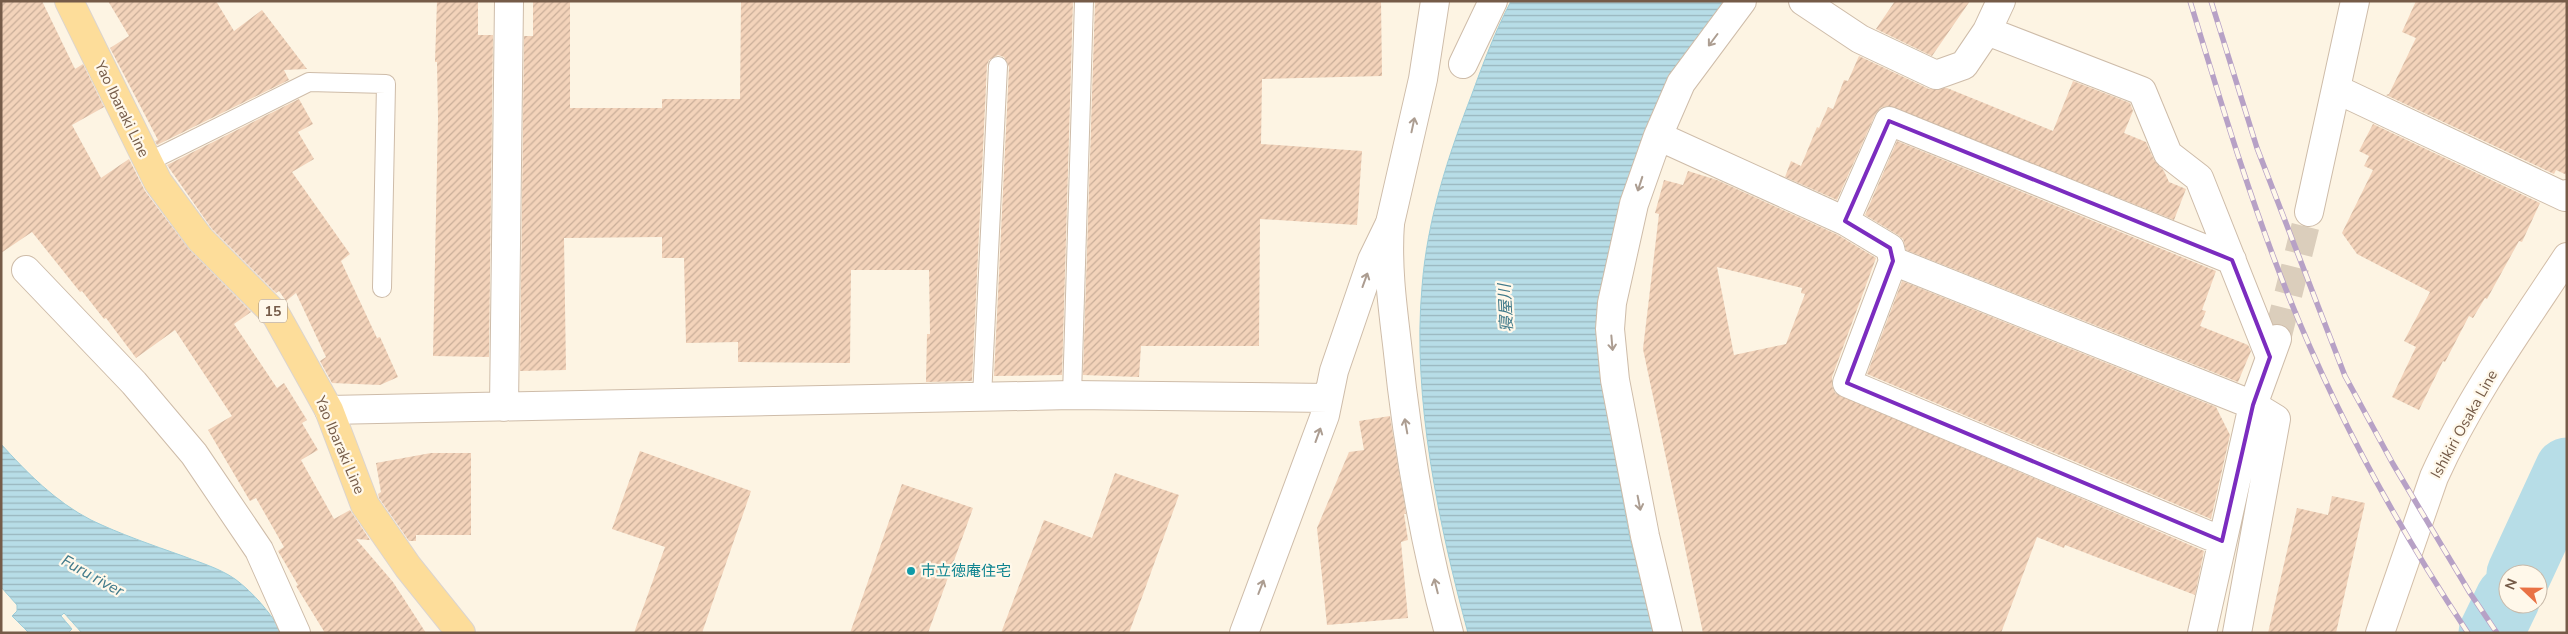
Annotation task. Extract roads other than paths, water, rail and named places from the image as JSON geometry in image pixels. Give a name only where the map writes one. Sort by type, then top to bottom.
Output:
[{"type":"main road","name":"Yao Ibaraki Line","points":[[68,1],[158,182],[200,239],[276,315],[328,410],[365,504],[408,567],[461,633]]},
{"type":"street","points":[[504,407],[509,1]]},
{"type":"street","points":[[1435,1],[1423,79],[1390,223],[1388,250],[1390,292],[1404,416],[1434,580],[1449,633]]},
{"type":"street","points":[[1463,64],[1493,1]]},
{"type":"street","points":[[1668,633],[1645,536],[1615,380],[1610,329],[1617,273],[1634,204],[1658,136],[1681,83],[1742,1]]},
{"type":"street","points":[[1803,1],[1860,39],[1936,75],[1964,66],[1987,31],[2001,1]]},
{"type":"street","points":[[2309,212],[2355,1]]},
{"type":"street","points":[[1987,31],[2142,91],[2168,154],[2199,178],[2232,260],[2274,346],[2253,405],[2202,633]]},
{"type":"street","points":[[2336,90],[2565,197],[2567,194]]},
{"type":"street","points":[[1845,221],[1888,121],[2232,260]]},
{"type":"street","points":[[1658,136],[1845,221],[1890,248],[1893,261],[1847,383],[2222,541]]},
{"type":"street","points":[[1244,633],[1319,432],[1334,371],[1364,281],[1390,223]]},
{"type":"street","name":"Ishikiri Osaka Line","points":[[2380,633],[2434,477],[2445,453],[2510,343],[2567,257]]},
{"type":"street","points":[[1893,261],[2253,405],[2276,419],[2237,633]]},
{"type":"street","points":[[26,270],[134,383],[194,454],[259,550],[296,633]]},
{"type":"street","points":[[328,410],[982,397],[1328,398]]},
{"type":"lane","points":[[1072,396],[1084,1]]},
{"type":"lane","points":[[982,397],[998,66]]},
{"type":"lane","points":[[148,162],[309,82],[386,84],[382,288]]},
{"type":"water","name":"寝屋川","points":[[1511,1],[1727,1],[1616,224],[1601,302],[1600,362],[1606,407],[1630,539],[1655,633],[1468,633],[1447,549],[1430,462],[1425,417],[1421,373],[1420,329],[1422,287],[1429,237],[1447,165],[1481,70]]},
{"type":"water","name":"Furu river","points":[[1,444],[21,466],[54,496],[78,513],[113,530],[210,566],[235,579],[261,604],[283,633],[82,633],[64,613],[61,616],[72,629],[68,633],[29,633],[12,616],[17,611],[17,605],[1,587]]},
{"type":"waterway","points":[[2524,564],[2567,470]]},
{"type":"waterway","points":[[2491,633],[2500,614]]},
{"type":"tunnel","points":[[2278,335],[2309,212]]},
{"type":"railway","points":[[2190,1],[2248,184],[2273,256],[2305,336],[2368,467],[2416,551],[2468,633]]},
{"type":"railway","points":[[2211,1],[2257,148],[2345,376],[2393,464],[2470,593],[2497,633]]},
{"type":"place","name":"市立徳庵住宅","points":[[911,571]]}]
